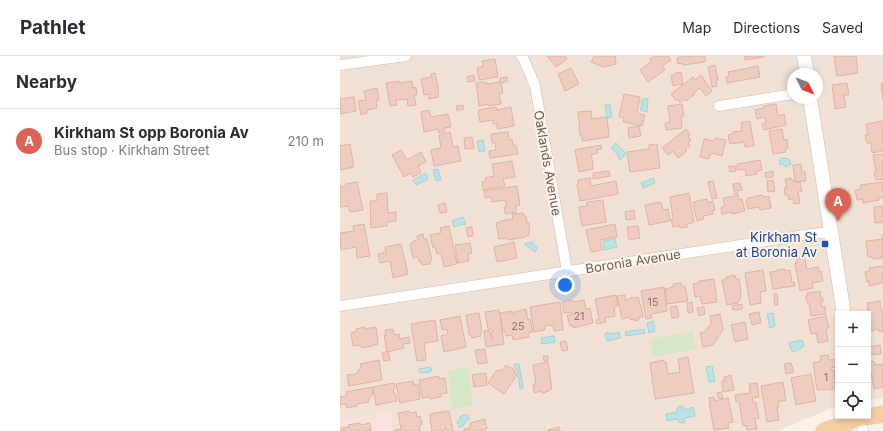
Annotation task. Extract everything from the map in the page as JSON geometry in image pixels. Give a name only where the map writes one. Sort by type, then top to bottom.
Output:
[{"type":"main road","points":[[824,431],[861,422],[883,414]]},
{"type":"street","points":[[340,65],[406,56]]},
{"type":"street","points":[[804,56],[805,68]]},
{"type":"street","name":"Oaklands Avenue","points":[[522,57],[535,86],[566,271]]},
{"type":"street","points":[[719,106],[787,95]]},
{"type":"street","points":[[811,104],[844,311]]},
{"type":"street","name":"Boronia Avenue","points":[[340,306],[831,232]]},
{"type":"shaded area","points":[[340,56],[883,56],[883,398],[871,400],[871,311],[835,311],[835,407],[778,431],[340,431]]},
{"type":"shaded area","points":[[391,412],[394,431],[340,431],[340,420]]},
{"type":"green space","points":[[693,331],[696,349],[653,357],[650,339]]},
{"type":"green space","points":[[468,367],[473,406],[452,409],[448,370]]},
{"type":"water","points":[[643,99],[648,99],[647,112],[640,110],[642,104],[641,101]]},
{"type":"water","points":[[610,104],[612,117],[607,118],[605,105]]},
{"type":"water","points":[[483,140],[485,151],[479,152],[477,141]]},
{"type":"water","points":[[616,143],[626,154],[620,160],[618,155],[611,148]]},
{"type":"water","points":[[781,158],[789,159],[791,164],[786,167],[782,164],[780,165],[779,162]]},
{"type":"water","points":[[438,169],[441,180],[436,181],[433,170]]},
{"type":"water","points":[[426,173],[428,179],[416,185],[413,180]]},
{"type":"water","points":[[653,178],[655,183],[643,188],[641,183]]},
{"type":"water","points":[[463,217],[466,224],[454,227],[452,221]]},
{"type":"water","points":[[615,239],[617,247],[604,250],[603,241]]},
{"type":"water","points":[[533,242],[533,244],[537,247],[535,252],[524,244]]},
{"type":"water","points":[[773,313],[775,326],[770,328],[767,314]]},
{"type":"water","points":[[653,321],[655,331],[649,333],[647,323]]},
{"type":"water","points":[[644,329],[645,333],[626,336],[625,332]]},
{"type":"water","points":[[607,332],[610,334],[619,332],[620,338],[607,341],[605,334]]},
{"type":"water","points":[[554,336],[555,342],[542,344],[541,338]]},
{"type":"water","points":[[802,340],[804,346],[794,352],[791,350],[789,343]]},
{"type":"water","points":[[514,364],[519,364],[523,388],[520,389],[517,369],[515,368]]},
{"type":"water","points":[[712,366],[715,381],[709,382],[706,367]]},
{"type":"water","points":[[430,367],[432,370],[430,372],[419,372],[419,369]]},
{"type":"water","points":[[678,407],[683,407],[684,410],[693,407],[695,416],[685,418],[684,423],[679,422],[677,419],[667,421],[666,414],[677,412]]},
{"type":"water","points":[[462,415],[468,415],[469,419],[463,426],[459,427],[457,422]]},
{"type":"building","points":[[547,56],[565,56],[567,59],[556,67]]},
{"type":"building","points":[[594,56],[615,56],[616,64],[604,67],[591,62]]},
{"type":"building","points":[[654,56],[668,56],[671,60],[662,66],[665,70],[648,82],[640,70],[652,61],[650,59]]},
{"type":"building","points":[[682,56],[705,56],[705,62],[683,65],[682,63],[678,64],[677,58]]},
{"type":"building","points":[[744,56],[764,56],[764,57],[745,60]]},
{"type":"building","points":[[834,56],[856,56],[858,73],[837,76]]},
{"type":"building","points":[[495,59],[498,77],[479,80],[477,67],[483,67],[482,61]]},
{"type":"building","points":[[715,65],[718,80],[716,80],[717,86],[712,87],[708,67]]},
{"type":"building","points":[[758,66],[760,77],[727,83],[726,77],[729,76],[728,72]]},
{"type":"building","points":[[571,68],[579,84],[565,91],[558,74]]},
{"type":"building","points":[[681,72],[683,84],[673,86],[671,76]]},
{"type":"building","points":[[435,73],[439,92],[438,97],[429,99],[428,94],[424,95],[421,79],[432,77],[431,74]]},
{"type":"building","points":[[474,75],[475,81],[468,82],[467,77]]},
{"type":"building","points":[[701,75],[712,91],[706,96],[700,88],[686,101],[684,99],[680,103],[678,99],[676,101],[671,94],[693,77],[695,80]]},
{"type":"building","points":[[507,77],[508,81],[501,83],[503,93],[499,94],[501,104],[479,106],[476,83],[486,82],[486,84],[500,82],[500,78]]},
{"type":"building","points":[[399,81],[400,83],[412,81],[413,88],[416,87],[417,95],[414,96],[416,105],[408,106],[407,99],[396,100],[397,105],[390,106],[386,83]]},
{"type":"building","points":[[847,83],[849,95],[844,95],[846,107],[835,109],[832,85]]},
{"type":"building","points":[[881,84],[883,84],[883,99]]},
{"type":"building","points":[[377,88],[379,100],[376,101],[377,108],[367,110],[367,113],[361,115],[358,101],[366,100],[364,91]]},
{"type":"building","points":[[624,94],[640,97],[637,113],[645,115],[642,126],[623,122],[624,118],[619,117]]},
{"type":"building","points":[[354,97],[356,111],[340,114],[340,99]]},
{"type":"building","points":[[682,104],[684,116],[681,116],[682,128],[666,130],[665,123],[670,122],[668,106]]},
{"type":"building","points":[[776,104],[778,116],[784,114],[786,125],[764,130],[762,124],[766,123],[765,117],[757,119],[755,110],[764,108],[764,106]]},
{"type":"building","points":[[463,105],[464,109],[457,111],[456,106]]},
{"type":"building","points":[[496,107],[497,110],[511,107],[514,126],[497,129],[497,124],[493,124],[493,120],[480,122],[478,110]]},
{"type":"building","points":[[429,110],[431,117],[448,114],[451,127],[444,128],[445,131],[439,133],[438,129],[424,132],[421,112]]},
{"type":"building","points":[[591,111],[592,119],[607,117],[609,137],[582,141],[582,135],[580,135],[579,129],[578,112]]},
{"type":"building","points":[[750,121],[754,146],[745,147],[744,142],[730,144],[728,135],[733,134],[733,132],[742,131],[741,123]]},
{"type":"building","points":[[883,121],[883,151],[872,153],[871,143],[867,143],[865,135],[868,135],[866,124]]},
{"type":"building","points":[[639,126],[641,136],[629,138],[628,128]]},
{"type":"building","points":[[686,129],[691,140],[688,142],[690,146],[685,149],[687,151],[678,158],[673,151],[668,155],[662,148]]},
{"type":"building","points":[[782,129],[784,140],[787,139],[788,148],[785,149],[786,152],[773,154],[769,131]]},
{"type":"building","points":[[450,132],[453,147],[458,146],[461,161],[434,166],[431,150],[441,148],[439,135]]},
{"type":"building","points":[[508,132],[509,140],[512,139],[513,145],[516,145],[518,154],[490,158],[489,151],[496,150],[495,143],[492,143],[491,134]]},
{"type":"building","points":[[472,137],[474,148],[465,149],[464,138]]},
{"type":"building","points":[[715,138],[726,140],[722,156],[711,153],[709,159],[700,157],[704,139],[714,141]]},
{"type":"building","points":[[350,144],[354,167],[340,170],[340,146]]},
{"type":"building","points":[[657,144],[660,168],[630,172],[627,152],[649,149],[649,145]]},
{"type":"building","points":[[601,145],[602,149],[597,150],[598,153],[591,155],[593,169],[579,172],[575,150]]},
{"type":"building","points":[[401,150],[407,160],[421,152],[426,162],[418,166],[421,173],[413,177],[411,173],[404,177],[392,155]]},
{"type":"building","points":[[883,154],[883,179],[876,180],[873,155]]},
{"type":"building","points":[[760,160],[762,170],[756,171],[757,174],[746,176],[745,169],[737,170],[737,164]]},
{"type":"building","points":[[512,161],[515,177],[503,179],[505,186],[483,190],[482,182],[486,181],[485,178],[494,176],[492,164]]},
{"type":"building","points":[[801,164],[802,172],[805,172],[806,181],[795,182],[793,165]]},
{"type":"building","points":[[729,166],[735,166],[736,171],[730,172]]},
{"type":"building","points":[[609,171],[610,176],[593,179],[593,173]]},
{"type":"building","points":[[773,171],[773,177],[766,178],[765,173]]},
{"type":"building","points":[[590,178],[591,186],[616,181],[618,194],[580,201],[577,184],[578,180]]},
{"type":"building","points":[[791,178],[792,181],[795,180],[795,182],[800,182],[802,191],[798,192],[800,203],[794,204],[793,199],[789,200],[788,195],[785,195],[784,188],[787,188],[785,179]]},
{"type":"building","points":[[773,180],[775,191],[768,192],[767,181]]},
{"type":"building","points":[[713,181],[717,198],[712,199],[708,182]]},
{"type":"building","points":[[357,182],[363,210],[350,212],[348,206],[340,207],[340,187]]},
{"type":"building","points":[[883,182],[883,198],[863,203],[863,199],[857,200],[855,190],[861,189],[860,185]]},
{"type":"building","points":[[740,183],[742,190],[737,191],[739,200],[742,199],[745,211],[732,214],[732,212],[722,214],[721,207],[725,206],[723,198],[735,196],[733,184]]},
{"type":"building","points":[[517,186],[520,205],[516,206],[516,212],[505,214],[504,207],[506,207],[506,200],[492,202],[491,197],[485,198],[484,191]]},
{"type":"building","points":[[387,193],[388,213],[396,212],[396,221],[387,222],[387,226],[371,228],[370,201],[377,201],[377,194]]},
{"type":"building","points":[[689,193],[694,222],[687,224],[687,227],[673,227],[670,197]]},
{"type":"building","points":[[762,195],[763,197],[769,196],[771,208],[760,210],[759,207],[748,209],[746,200],[748,200],[748,198]]},
{"type":"building","points":[[707,199],[708,203],[713,201],[715,210],[712,211],[713,214],[703,216],[704,219],[697,221],[693,202]]},
{"type":"building","points":[[603,200],[606,222],[582,226],[579,207],[587,206],[587,202]]},
{"type":"building","points":[[661,202],[663,210],[668,209],[670,221],[649,225],[645,205]]},
{"type":"building","points":[[445,203],[447,212],[440,213],[438,205]]},
{"type":"building","points":[[883,206],[883,222],[875,223],[874,207]]},
{"type":"building","points":[[634,210],[635,219],[626,220],[625,212]]},
{"type":"building","points":[[523,213],[524,216],[526,216],[527,223],[529,223],[529,235],[508,240],[507,238],[499,239],[496,223],[513,219],[512,214]]},
{"type":"building","points":[[364,224],[370,256],[357,258],[356,247],[341,250],[340,233],[354,231],[353,226]]},
{"type":"building","points":[[615,224],[617,237],[600,240],[602,250],[591,252],[586,230]]},
{"type":"building","points":[[449,226],[457,264],[444,267],[441,253],[437,254],[435,247],[433,248],[430,235],[441,233],[440,228]]},
{"type":"building","points":[[638,226],[640,238],[629,240],[627,227]]},
{"type":"building","points":[[472,227],[473,236],[468,237],[466,228]]},
{"type":"building","points":[[423,234],[424,239],[427,239],[432,260],[430,261],[430,264],[422,265],[421,261],[419,262],[418,257],[413,258],[410,244],[413,243],[413,241],[418,240],[417,236]]},
{"type":"building","points":[[883,239],[883,258],[873,259],[873,257],[868,257],[866,241]]},
{"type":"building","points":[[514,242],[517,258],[497,262],[494,247]]},
{"type":"building","points":[[470,243],[472,253],[468,254],[469,261],[458,263],[455,245]]},
{"type":"building","points":[[401,244],[408,274],[393,278],[390,261],[380,263],[378,254],[386,252],[385,247]]},
{"type":"building","points":[[804,256],[807,269],[818,267],[819,271],[821,271],[823,281],[812,283],[813,288],[800,291],[795,263],[797,263],[797,258]]},
{"type":"building","points":[[883,266],[883,283],[869,286],[869,281],[867,282],[865,272],[870,271],[869,268]]},
{"type":"building","points":[[785,269],[785,271],[790,270],[792,283],[794,282],[795,286],[773,289],[770,272]]},
{"type":"building","points":[[763,270],[766,291],[760,292],[761,303],[750,305],[745,273]]},
{"type":"building","points":[[735,275],[736,279],[739,279],[741,297],[738,303],[727,305],[722,280],[726,280],[726,277]]},
{"type":"building","points":[[714,279],[717,302],[702,304],[700,296],[695,297],[693,284],[699,283],[699,281]]},
{"type":"building","points":[[681,283],[682,286],[685,286],[688,301],[667,304],[665,289],[673,287],[673,284]]},
{"type":"building","points":[[664,287],[667,311],[651,314],[652,318],[646,319],[641,291]]},
{"type":"building","points":[[820,291],[821,299],[823,298],[823,302],[821,303],[822,307],[825,306],[826,314],[811,316],[809,303],[807,303],[807,293]]},
{"type":"building","points":[[774,294],[777,294],[778,305],[775,305]]},
{"type":"building","points":[[616,295],[618,306],[614,307],[615,316],[605,318],[606,322],[597,324],[596,320],[599,319],[595,299]]},
{"type":"building","points":[[625,295],[625,300],[638,297],[643,317],[639,317],[639,320],[630,320],[630,317],[622,319],[617,296]]},
{"type":"building","points":[[572,300],[573,302],[584,300],[586,309],[590,308],[593,323],[573,328],[573,325],[570,326],[567,315],[571,315],[571,312],[564,313],[562,302]]},
{"type":"building","points":[[880,301],[883,331],[879,332],[879,329],[871,331],[871,311],[868,311],[867,303]]},
{"type":"building","points":[[560,302],[563,330],[554,331],[553,325],[545,326],[545,330],[534,332],[530,307]]},
{"type":"building","points":[[692,302],[693,312],[688,313],[687,303]]},
{"type":"building","points":[[742,304],[742,309],[733,310],[732,306]]},
{"type":"building","points":[[677,306],[679,317],[672,318],[670,307]]},
{"type":"building","points":[[704,307],[705,314],[699,316],[697,308]]},
{"type":"building","points":[[526,309],[528,320],[530,319],[533,332],[528,333],[529,337],[513,340],[512,335],[506,336],[505,332],[503,332],[500,313],[512,311],[512,314],[514,312]]},
{"type":"building","points":[[499,310],[504,344],[486,347],[484,331],[489,330],[491,340],[493,340],[493,338],[491,332],[493,332],[492,329],[488,329],[485,312]]},
{"type":"building","points":[[759,312],[761,323],[752,325],[749,314]]},
{"type":"building","points":[[479,313],[482,332],[480,333],[481,336],[472,338],[471,335],[469,335],[466,315]]},
{"type":"building","points":[[720,314],[723,330],[713,345],[703,347],[700,333],[704,332],[711,324],[710,316]]},
{"type":"building","points":[[460,316],[466,347],[444,352],[441,336],[448,334],[447,329],[442,330],[440,320]]},
{"type":"building","points":[[826,316],[829,328],[826,328],[828,341],[818,343],[816,333],[811,334],[808,320]]},
{"type":"building","points":[[435,320],[438,341],[424,343],[426,360],[417,361],[411,324]]},
{"type":"building","points":[[745,322],[748,339],[735,342],[731,325]]},
{"type":"building","points":[[365,327],[365,329],[376,327],[378,344],[362,348],[360,345],[353,346],[351,333],[356,332],[356,329]]},
{"type":"building","points":[[393,329],[394,335],[399,334],[400,339],[409,337],[410,343],[403,344],[404,348],[387,352],[384,335],[386,335],[385,330]]},
{"type":"building","points":[[566,341],[568,350],[562,351],[560,342]]},
{"type":"building","points":[[880,345],[881,354],[871,355],[871,347]]},
{"type":"building","points":[[485,349],[487,363],[478,364],[475,350]]},
{"type":"building","points":[[388,351],[390,360],[384,361],[382,353]]},
{"type":"building","points":[[828,355],[829,360],[835,359],[835,367],[830,368],[831,370],[834,370],[835,387],[832,388],[833,389],[817,390],[813,363],[821,361],[820,356]]},
{"type":"building","points":[[543,356],[548,356],[548,361],[544,361]]},
{"type":"building","points":[[688,357],[694,393],[655,399],[650,363],[663,360],[666,362],[668,374],[680,372],[678,359]]},
{"type":"building","points":[[379,360],[382,380],[349,386],[347,375],[356,374],[361,367],[360,364]]},
{"type":"building","points":[[871,361],[875,363],[875,365],[883,364],[883,387],[874,389]]},
{"type":"building","points":[[548,362],[552,389],[549,389],[549,391],[545,393],[542,393],[541,391],[534,393],[533,384],[536,384],[533,365]]},
{"type":"building","points":[[791,363],[794,372],[786,374],[784,364]]},
{"type":"building","points":[[505,366],[508,366],[516,371],[514,373],[517,375],[504,394],[488,383],[496,371],[502,370]]},
{"type":"building","points":[[486,373],[487,385],[474,387],[472,375]]},
{"type":"building","points":[[811,374],[816,401],[796,405],[791,378]]},
{"type":"building","points":[[731,375],[734,390],[723,392],[722,381],[725,381],[724,377]]},
{"type":"building","points":[[439,376],[439,379],[445,378],[447,393],[440,394],[441,397],[430,399],[429,397],[422,398],[419,380]]},
{"type":"building","points":[[413,381],[414,385],[418,384],[420,399],[400,403],[396,384]]},
{"type":"building","points":[[783,382],[786,400],[778,402],[779,407],[777,407],[779,420],[767,422],[761,386]]},
{"type":"building","points":[[394,383],[395,389],[393,390],[394,394],[396,394],[397,401],[376,405],[373,387]]},
{"type":"building","points":[[757,383],[759,397],[752,398],[753,402],[756,402],[759,418],[755,419],[757,429],[747,430],[746,425],[743,426],[739,402],[736,402],[735,395],[750,393],[749,384]]},
{"type":"building","points":[[372,387],[373,395],[369,398],[369,402],[357,404],[357,406],[347,408],[346,404],[340,405],[340,397],[347,396],[346,392]]},
{"type":"building","points":[[721,392],[723,398],[719,399],[717,393]]},
{"type":"building","points":[[714,397],[715,401],[728,398],[733,422],[728,423],[729,428],[714,430],[709,398]]},
{"type":"building","points":[[409,411],[410,413],[416,412],[417,417],[420,416],[422,425],[419,425],[420,431],[395,431],[401,429],[398,413]]},
{"type":"building","points":[[449,411],[453,431],[447,431],[446,429],[432,431],[430,414]]},
{"type":"building","points":[[485,419],[487,429],[478,431],[464,431],[464,429],[470,428],[470,423]]},
{"type":"building","points":[[360,423],[361,425],[370,423],[371,431],[340,431],[342,428],[349,427],[348,425]]},
{"type":"building","points":[[559,427],[560,431],[548,431],[548,430]]},
{"type":"place","name":"Kirkham St opp Boronia Av","points":[[838,221]]},
{"type":"place","name":"Kirkham St at Boronia Av","points":[[825,244]]}]
